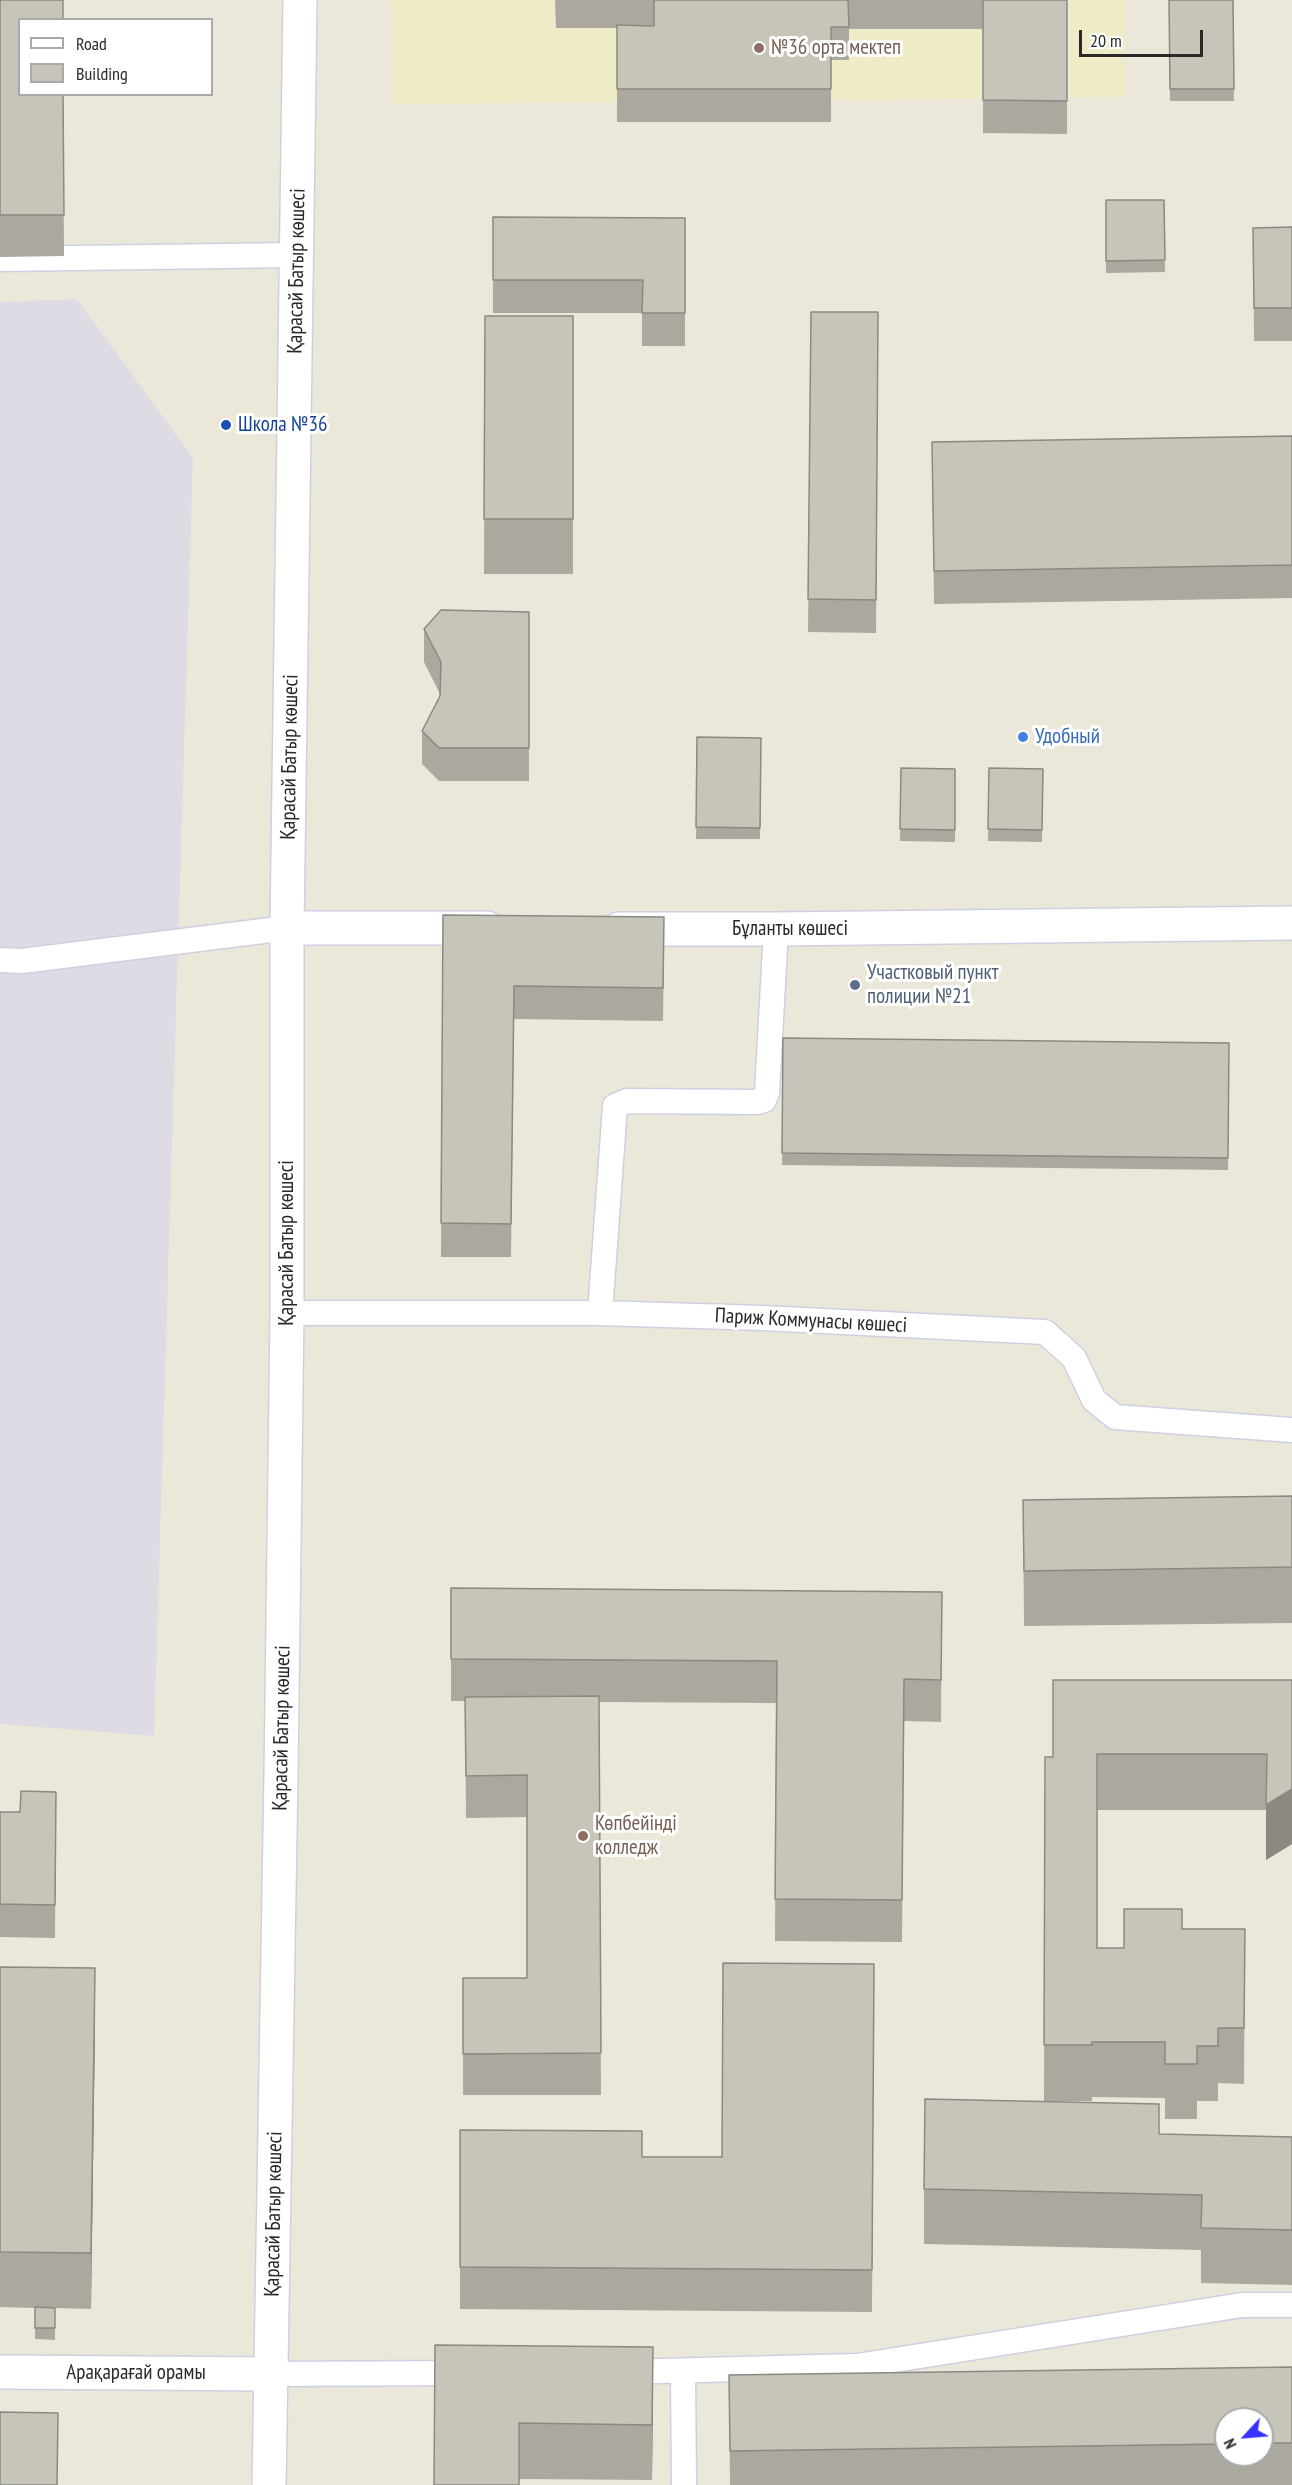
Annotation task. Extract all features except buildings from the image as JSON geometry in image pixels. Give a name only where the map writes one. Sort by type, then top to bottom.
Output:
[{"type":"street","name":"Қарасай Батыр көшесі","points":[[269,2485],[287,1313],[287,928],[300,0]]},
{"type":"street","name":"Бұланты көшесі","points":[[585,929],[776,930],[1292,923]]},
{"type":"street","points":[[287,928],[514,928]]},
{"type":"street","name":"Арақарағай орамы","points":[[0,2372],[272,2374]]},
{"type":"lane","points":[[0,259],[297,255]]},
{"type":"lane","points":[[0,960],[22,961],[287,928]]},
{"type":"lane","points":[[600,1313],[615,1106],[627,1101],[756,1102],[764,1100],[767,1093],[776,930]]},
{"type":"lane","name":"Париж Коммунасы көшесі","points":[[287,1313],[600,1313],[763,1318],[1045,1332],[1074,1358],[1094,1400],[1115,1418],[1292,1430]]},
{"type":"lane","points":[[601,2373],[857,2366],[1242,2305],[1292,2305]]},
{"type":"lane","points":[[683,2372],[684,2485]]},
{"type":"lane","points":[[272,2374],[495,2373]]},
{"type":"shaded area","name":"№36 орта мектеп","points":[[392,0],[1124,0],[1125,97],[393,104]]},
{"type":"shaded area","points":[[77,299],[193,458],[154,1736],[0,1724],[0,302]]},
{"type":"place","name":"№36 орта мектеп","points":[[759,48]]},
{"type":"place","name":"Школа №36","points":[[226,425]]},
{"type":"place","name":"Удобный","points":[[1023,737]]},
{"type":"place","name":"Участковый пункт полиции №21","points":[[855,985]]},
{"type":"place","name":"Көпбейінді колледж","points":[[583,1836]]}]
